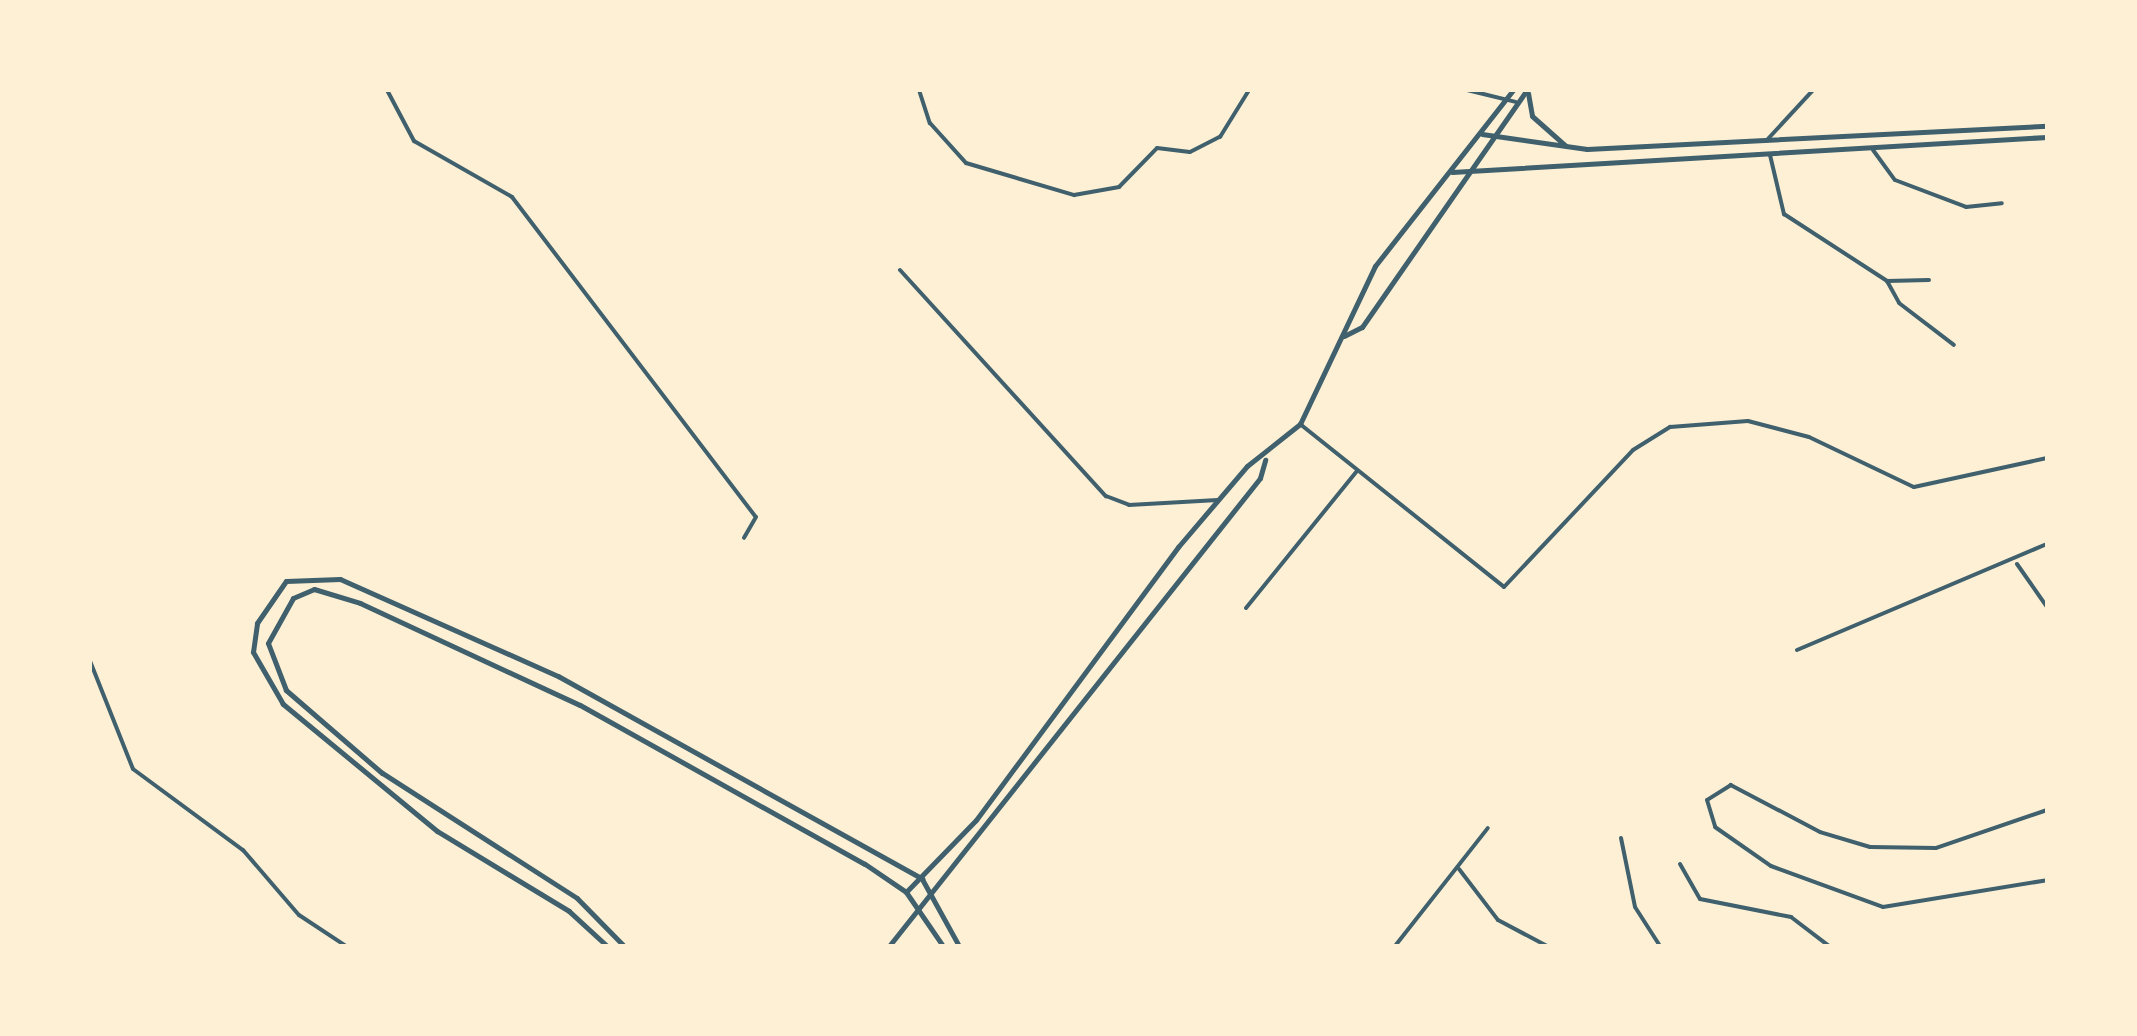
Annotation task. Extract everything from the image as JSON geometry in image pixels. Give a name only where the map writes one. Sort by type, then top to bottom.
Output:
[{"type":"street","points":[[387,90],[414,141],[512,197],[756,517],[744,538]]},
{"type":"street","points":[[919,90],[930,123],[966,163],[1074,195],[1119,187],[1158,148],[1190,152],[1220,137],[1249,90]]},
{"type":"street","points":[[1468,90],[1520,102]]},
{"type":"street","points":[[906,892],[922,879],[1218,500],[1300,424],[1375,266],[1514,90]]},
{"type":"street","points":[[1344,336],[1362,327],[1528,90]]},
{"type":"street","points":[[1528,90],[1532,116],[1568,148]]},
{"type":"street","points":[[1766,142],[1813,90]]},
{"type":"street","points":[[1482,134],[1568,148],[1766,142],[2047,126]]},
{"type":"street","points":[[1452,172],[2047,137]]},
{"type":"street","points":[[1873,150],[1886,174],[1912,188],[1966,207],[2002,203]]},
{"type":"street","points":[[1770,156],[1784,214],[1887,282],[1899,303],[1954,345]]},
{"type":"street","points":[[900,270],[1106,496],[1129,504],[1218,500]]},
{"type":"street","points":[[1887,282],[1930,280]]},
{"type":"street","points":[[1300,424],[1504,588],[1632,450],[1670,427],[1748,422],[1809,437],[1914,488],[2047,458]]},
{"type":"street","points":[[890,946],[937,894],[1265,460]]},
{"type":"street","points":[[1246,608],[1358,470]]},
{"type":"street","points":[[1798,650],[2017,564],[2047,544]]},
{"type":"street","points":[[2017,564],[2047,607]]},
{"type":"street","points":[[607,946],[569,911],[437,831],[284,704],[253,652],[257,623],[286,582],[340,579],[558,676],[922,879],[937,894],[959,946]]},
{"type":"street","points":[[624,946],[578,898],[382,773],[286,690],[268,643],[293,598],[314,590],[346,598],[580,705],[906,892],[943,946]]},
{"type":"street","points":[[90,661],[134,770],[243,850],[299,916],[346,946]]},
{"type":"street","points":[[2047,810],[1984,837],[1886,847],[1820,832],[1731,785],[1708,800],[1715,827],[1771,866],[1884,907],[2047,880]]},
{"type":"street","points":[[1395,946],[1488,828]]},
{"type":"street","points":[[1621,838],[1635,907],[1660,946]]},
{"type":"street","points":[[1680,864],[1700,899],[1791,918],[1829,946]]},
{"type":"street","points":[[1459,869],[1498,920],[1547,946]]}]
